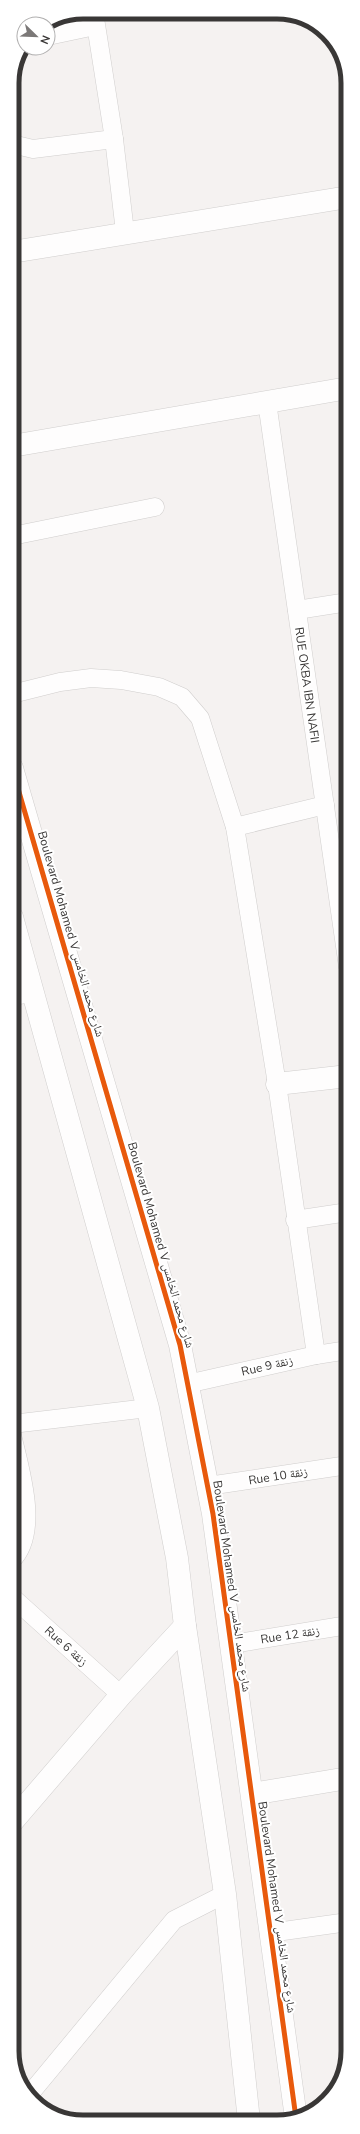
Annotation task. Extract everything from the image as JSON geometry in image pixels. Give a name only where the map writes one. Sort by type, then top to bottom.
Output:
[{"type":"street","points":[[19,251],[125,232],[341,198]]},
{"type":"street","points":[[19,445],[341,389]]},
{"type":"street","name":"Boulevard Mohamed V شارع محمد الخامس","points":[[19,792],[180,1345],[208,1486],[232,1644],[269,1933],[295,2112]]},
{"type":"street","points":[[19,972],[22,995],[148,1408],[177,1558],[184,1626],[225,1894],[248,2115]]},
{"type":"street","points":[[277,1084],[341,1077]]},
{"type":"street","points":[[19,1814],[121,1695],[184,1626]]},
{"type":"street","points":[[252,1794],[341,1779]]},
{"type":"lane","points":[[56,33],[94,19],[114,139],[125,232]]},
{"type":"lane","points":[[19,146],[33,149],[114,139]]},
{"type":"lane","name":"RUE OKBA IBN NAFII","points":[[267,402],[325,805],[341,892]]},
{"type":"lane","points":[[19,535],[155,507]]},
{"type":"lane","points":[[297,610],[341,603]]},
{"type":"lane","points":[[19,692],[60,682],[91,678],[121,680],[159,687],[182,697],[200,718],[235,827],[277,1084],[295,1220],[316,1355]]},
{"type":"lane","points":[[235,827],[325,805]]},
{"type":"lane","points":[[295,1220],[341,1213]]},
{"type":"lane","name":"Rue 9 زنقة","points":[[187,1384],[316,1355],[341,1351]]},
{"type":"lane","points":[[19,1423],[148,1408]]},
{"type":"lane","name":"Rue 10 زنقة","points":[[208,1486],[341,1466]]},
{"type":"lane","points":[[19,1467],[26,1499],[26,1531],[19,1548]]},
{"type":"lane","name":"Rue 6 زنقة","points":[[19,1603],[121,1695]]},
{"type":"lane","name":"Rue 12 زنقة","points":[[232,1644],[341,1626]]},
{"type":"lane","points":[[33,2090],[174,1920],[225,1894]]},
{"type":"lane","points":[[269,1933],[341,1923]]},
{"type":"building","points":[[83,19],[84,22],[56,27],[59,24],[71,20]]},
{"type":"cycle path","points":[[19,792],[180,1345],[213,1514],[295,2112]]}]
